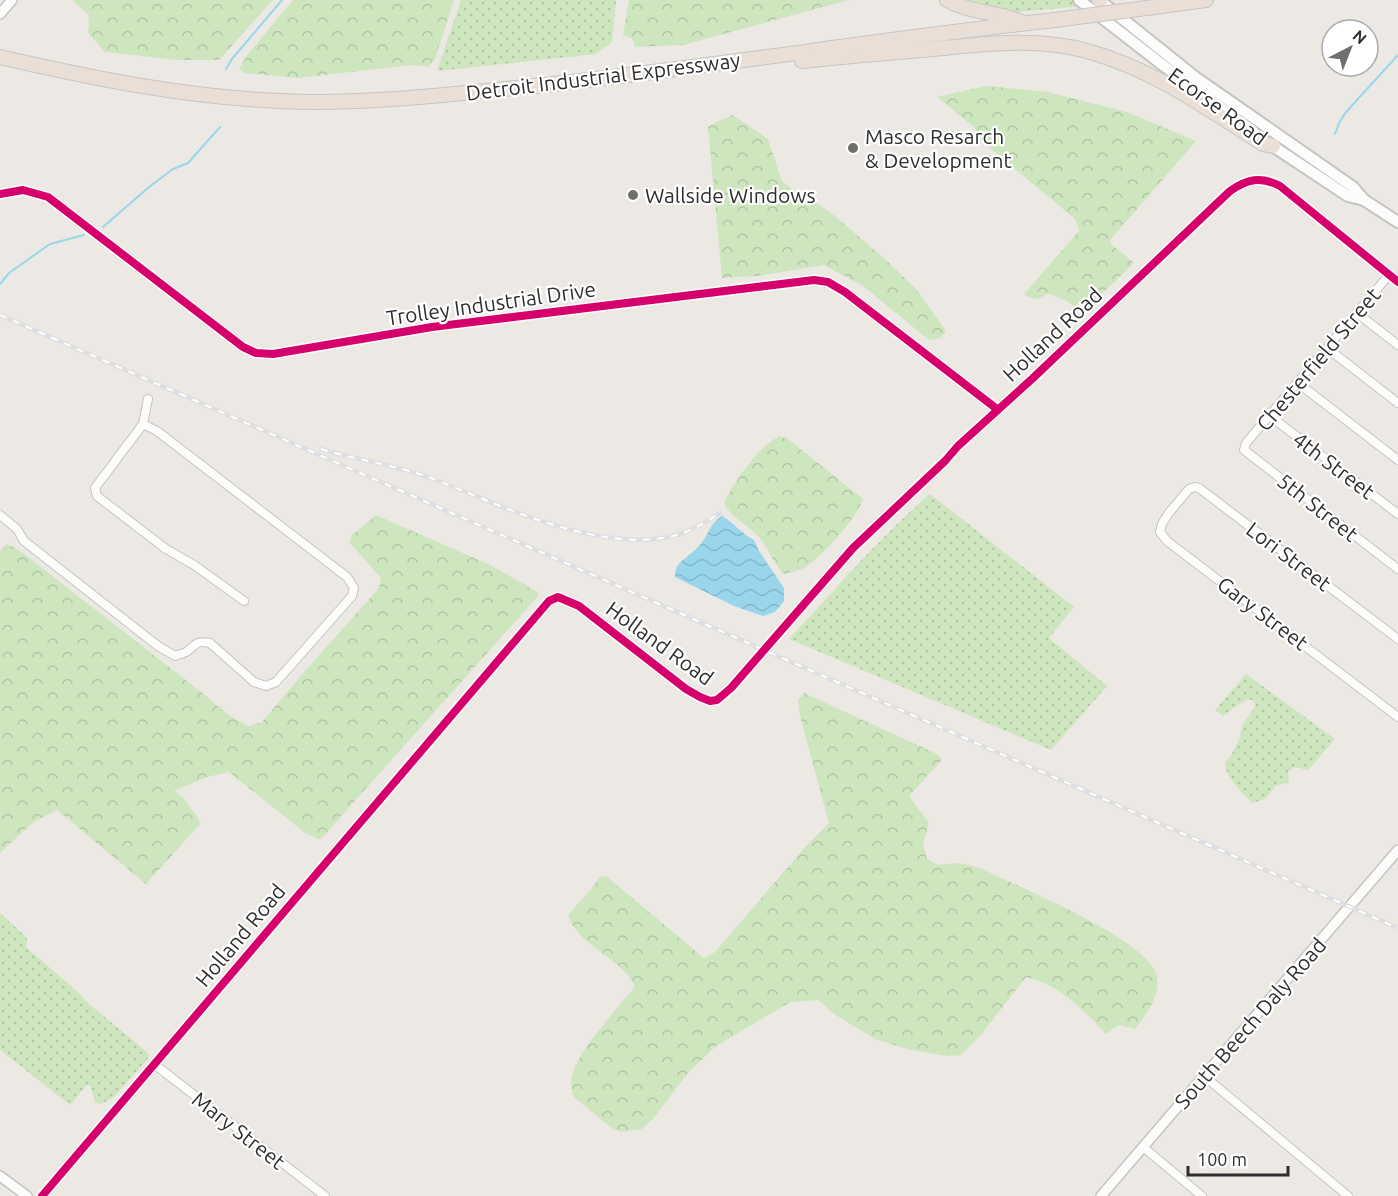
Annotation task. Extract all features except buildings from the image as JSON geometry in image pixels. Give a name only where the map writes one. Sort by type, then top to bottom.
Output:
[{"type":"highway","points":[[947,0],[978,12],[1008,16],[1024,23]]},
{"type":"highway","name":"Detroit Industrial Expressway","points":[[0,57],[163,90],[277,101],[384,101],[658,72],[1206,0]]},
{"type":"highway","points":[[749,59],[783,63],[1006,42],[1086,51],[1166,82],[1263,144],[1273,146]]},
{"type":"main road","name":"Ecorse Road","points":[[1079,0],[1273,146],[1348,196],[1364,200]]},
{"type":"main road","name":"Ecorse Road","points":[[1099,0],[1195,77],[1353,187],[1364,200],[1398,222]]},
{"type":"street","points":[[0,14],[12,0]]},
{"type":"street","name":"Holland Road","points":[[42,1196],[547,602],[558,597],[579,606],[686,689],[710,701],[717,700],[731,688],[853,548],[997,409],[1033,378],[1225,196],[1246,182],[1263,180],[1280,186],[1398,282]]},
{"type":"street","name":"Trolley Industrial Drive","points":[[0,194],[23,190],[48,197],[243,347],[256,353],[273,354],[432,327],[814,280],[828,282],[845,292],[997,409]]},
{"type":"street","name":"Chesterfield Street","points":[[1246,443],[1389,274]]},
{"type":"street","points":[[1356,313],[1398,345]]},
{"type":"street","points":[[1327,348],[1398,403]]},
{"type":"street","points":[[1298,383],[1398,460]]},
{"type":"street","points":[[148,399],[143,424],[95,488],[97,496],[166,549],[194,565],[244,601]]},
{"type":"street","name":"4th Street","points":[[1270,416],[1398,514]]},
{"type":"street","points":[[0,515],[17,529],[24,541],[158,646],[175,656],[186,652],[195,643],[202,641],[210,643],[254,682],[266,686],[276,682],[352,596],[354,588],[347,577],[167,438],[143,424]]},
{"type":"street","name":"5th Street","points":[[1246,443],[1244,450],[1397,565]]},
{"type":"street","name":"Lori Street","points":[[1180,500],[1192,487],[1199,488],[1398,639]]},
{"type":"street","name":"Gary Street","points":[[1180,500],[1162,524],[1160,532],[1162,536],[1398,717]]},
{"type":"street","name":"South Beech Daly Road","points":[[1101,1196],[1398,850]]},
{"type":"street","name":"Mary Street","points":[[154,1064],[325,1196]]},
{"type":"street","points":[[1204,1076],[1348,1196]]},
{"type":"street","points":[[1143,1147],[1202,1196]]},
{"type":"street","points":[[0,1176],[27,1196]]},
{"type":"green space","points":[[73,0],[273,0],[219,60],[177,60],[105,52],[88,33],[88,15]]},
{"type":"green space","points":[[293,0],[454,0],[435,59],[428,67],[412,65],[298,78],[245,73],[239,69],[247,55]]},
{"type":"green space","points":[[461,0],[616,0],[612,42],[596,54],[437,71]]},
{"type":"green space","points":[[629,0],[849,0],[683,45],[635,47],[632,38],[623,36]]},
{"type":"green space","points":[[959,0],[1075,0],[1083,6],[1017,12],[1001,11]]},
{"type":"green space","points":[[986,86],[1048,92],[1127,112],[1196,141],[1110,240],[1111,244],[1134,263],[1083,312],[1049,293],[1037,299],[1024,294],[1079,231],[1075,219],[979,139],[975,128],[937,97]]},
{"type":"green space","points":[[733,115],[768,139],[782,181],[801,196],[818,204],[836,217],[917,290],[946,331],[941,338],[929,340],[863,286],[824,265],[757,276],[722,278],[708,127]]},
{"type":"green space","points":[[780,436],[788,439],[863,499],[854,517],[822,554],[804,568],[784,574],[759,537],[731,513],[724,503],[734,485],[756,456]]},
{"type":"green space","points":[[930,494],[1074,607],[1049,638],[1107,686],[1051,750],[789,639],[875,546]]},
{"type":"green space","points":[[376,515],[490,565],[538,592],[539,595],[320,840],[305,833],[229,772],[207,777],[174,791],[184,798],[201,823],[146,884],[57,810],[32,823],[0,853],[0,551],[6,545],[24,554],[227,714],[248,726],[262,722],[379,588],[381,578],[349,542],[352,535]]},
{"type":"green space","points":[[1246,674],[1335,739],[1308,770],[1293,768],[1288,772],[1289,782],[1276,786],[1265,799],[1252,803],[1231,780],[1225,763],[1240,737],[1242,726],[1255,706],[1254,701],[1247,699],[1223,716],[1215,710]]},
{"type":"green space","points":[[804,693],[937,754],[942,760],[909,796],[929,823],[923,844],[927,859],[938,865],[960,863],[980,868],[1107,930],[1132,946],[1149,962],[1157,976],[1155,998],[1135,1029],[1119,1025],[1106,1034],[1070,999],[1049,985],[1026,977],[980,1036],[961,1055],[947,1056],[907,1049],[875,1039],[834,1014],[818,1000],[790,1002],[715,1047],[687,1074],[653,1119],[642,1129],[621,1132],[610,1127],[573,1096],[571,1082],[573,1071],[587,1046],[635,986],[620,967],[581,936],[568,916],[599,877],[606,876],[704,958],[715,952],[806,846],[829,823],[800,716],[798,700]]},
{"type":"green space","points":[[0,913],[27,938],[26,947],[148,1053],[149,1057],[114,1097],[101,1104],[95,1102],[90,1085],[87,1085],[70,1105],[0,1050]]},
{"type":"water","points":[[722,516],[754,540],[784,588],[784,601],[775,612],[763,616],[734,606],[675,577],[679,564],[698,547],[714,523]]},
{"type":"waterway","points":[[226,69],[282,0]]},
{"type":"waterway","points":[[1335,134],[1346,112],[1398,55]]},
{"type":"waterway","points":[[103,227],[149,187],[173,169],[188,163],[220,127]]},
{"type":"waterway","points":[[0,284],[9,273],[50,244],[84,235]]},
{"type":"railway","points":[[0,315],[1398,928]]},
{"type":"railway","points":[[321,449],[418,473],[521,514],[586,534],[619,539],[650,539],[680,534],[720,513]]},
{"type":"cycle path","points":[[42,1196],[549,601],[558,597],[579,606],[686,689],[710,701],[717,700],[731,688],[853,548],[958,446],[1236,187],[1254,180],[1267,181],[1280,186],[1398,282]]},
{"type":"cycle path","points":[[0,194],[23,190],[48,197],[243,347],[256,353],[273,354],[432,327],[814,280],[828,282],[845,292],[997,409]]},
{"type":"place","name":"Masco Resarch & Development","points":[[853,148]]},
{"type":"place","name":"Wallside Windows","points":[[633,195]]}]
